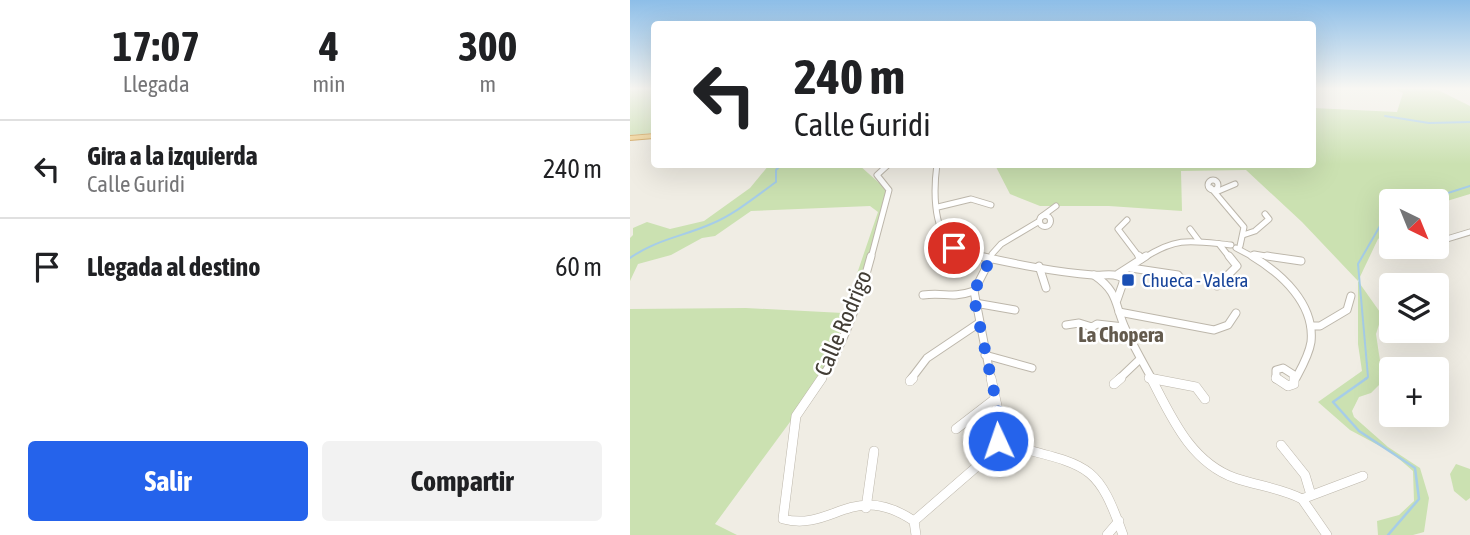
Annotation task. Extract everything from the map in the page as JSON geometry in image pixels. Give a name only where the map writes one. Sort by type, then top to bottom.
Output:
[{"type":"highway","points":[[631,136],[651,135]]},
{"type":"street","name":"Calle Rodrigo","points":[[789,529],[783,519],[796,416],[831,364],[862,289],[889,190],[877,175],[885,168]]},
{"type":"street","points":[[936,168],[933,182],[943,233],[950,244],[969,254],[1094,275],[1120,286]]},
{"type":"street","points":[[1235,184],[1213,190],[1241,222],[1244,227],[1242,236]]},
{"type":"street","points":[[938,207],[970,197],[977,197],[990,205]]},
{"type":"street","points":[[1004,444],[974,291],[990,258],[1001,244],[1056,206]]},
{"type":"street","points":[[1232,245],[1269,219],[1265,214]]},
{"type":"street","points":[[1118,229],[1127,220]]},
{"type":"street","points":[[1108,228],[1118,229],[1141,259]]},
{"type":"street","points":[[1190,229],[1199,241]]},
{"type":"street","points":[[1449,239],[1468,234]]},
{"type":"street","points":[[1107,281],[1121,276],[1165,244],[1199,241],[1232,245],[1250,253],[1270,267],[1300,301],[1311,326],[1307,358],[1296,378]]},
{"type":"street","points":[[1217,286],[1237,266],[1232,245]]},
{"type":"street","points":[[1250,253],[1301,261]]},
{"type":"street","points":[[1039,266],[1046,288]]},
{"type":"street","points":[[1131,268],[1178,275],[1184,283]]},
{"type":"street","points":[[1117,300],[1121,276]]},
{"type":"street","points":[[1107,281],[1117,300],[1124,327],[1150,378],[1178,429],[1201,457],[1234,477],[1307,497],[1363,476]]},
{"type":"street","points":[[923,295],[939,293],[954,298],[974,291]]},
{"type":"street","points":[[1311,326],[1320,326],[1347,310],[1351,296]]},
{"type":"street","points":[[975,303],[1015,310]]},
{"type":"street","points":[[1119,312],[1214,330],[1224,329],[1234,320],[1236,313]]},
{"type":"street","points":[[911,381],[927,358],[979,323]]},
{"type":"street","points":[[1066,325],[1079,323],[1092,327],[1097,324],[1124,327]]},
{"type":"street","points":[[985,355],[1032,368]]},
{"type":"street","points":[[1114,384],[1140,359]]},
{"type":"street","points":[[1150,378],[1196,387],[1205,399]]},
{"type":"street","points":[[956,429],[995,399]]},
{"type":"street","points":[[1004,444],[1091,469],[1105,486],[1123,535]]},
{"type":"street","points":[[914,521],[1004,444]]},
{"type":"street","points":[[1281,445],[1305,475],[1307,497],[1327,535]]},
{"type":"street","points":[[866,508],[874,451]]},
{"type":"street","points":[[819,529],[866,508],[905,513],[914,521],[916,535]]},
{"type":"street","points":[[1107,535],[1119,521]]},
{"type":"green space","points":[[630,114],[651,114],[651,133],[630,135]]},
{"type":"green space","points":[[1316,114],[1470,114],[1470,194],[1449,200],[1449,189],[1379,189],[1379,238],[1358,281],[1302,222],[1246,170],[1181,171],[1182,211],[1109,206],[1040,206],[1010,194],[997,168],[1316,168]]},
{"type":"green space","points":[[767,168],[862,168],[887,190],[863,278],[827,365],[790,422],[715,524],[737,535],[630,535],[630,309],[746,308],[843,313],[878,212],[870,206],[751,211],[715,236],[702,238],[671,255],[638,264],[630,281],[630,238],[633,228],[647,222],[670,229],[704,221],[750,188]]},
{"type":"green space","points":[[1358,281],[1379,311],[1376,334],[1379,385],[1371,393],[1359,397],[1352,411],[1354,417],[1388,447],[1420,468],[1429,498],[1424,532],[1413,535],[1378,535],[1377,521],[1399,515],[1414,501],[1413,471],[1391,452],[1350,430],[1318,402],[1362,371],[1358,344]]},
{"type":"green space","points":[[1456,464],[1470,469],[1470,498],[1466,501],[1454,491],[1450,474]]},
{"type":"waterway","points":[[1385,116],[1429,123],[1470,122]]},
{"type":"waterway","points":[[630,258],[649,247],[711,224],[737,210],[776,182],[778,168]]},
{"type":"waterway","points":[[1449,193],[1470,186]]},
{"type":"waterway","points":[[1365,379],[1368,377],[1358,264],[1379,228]]},
{"type":"waterway","points":[[1367,378],[1333,402],[1359,431],[1415,468],[1419,499],[1388,535]]},
{"type":"place","name":"Chueca - Valera","points":[[1128,280]]},
{"type":"district","name":"La Chopera","points":[[1121,335]]},
{"type":"route","points":[[954,248],[985,257],[989,262],[974,291],[1002,429],[998,441]]}]
